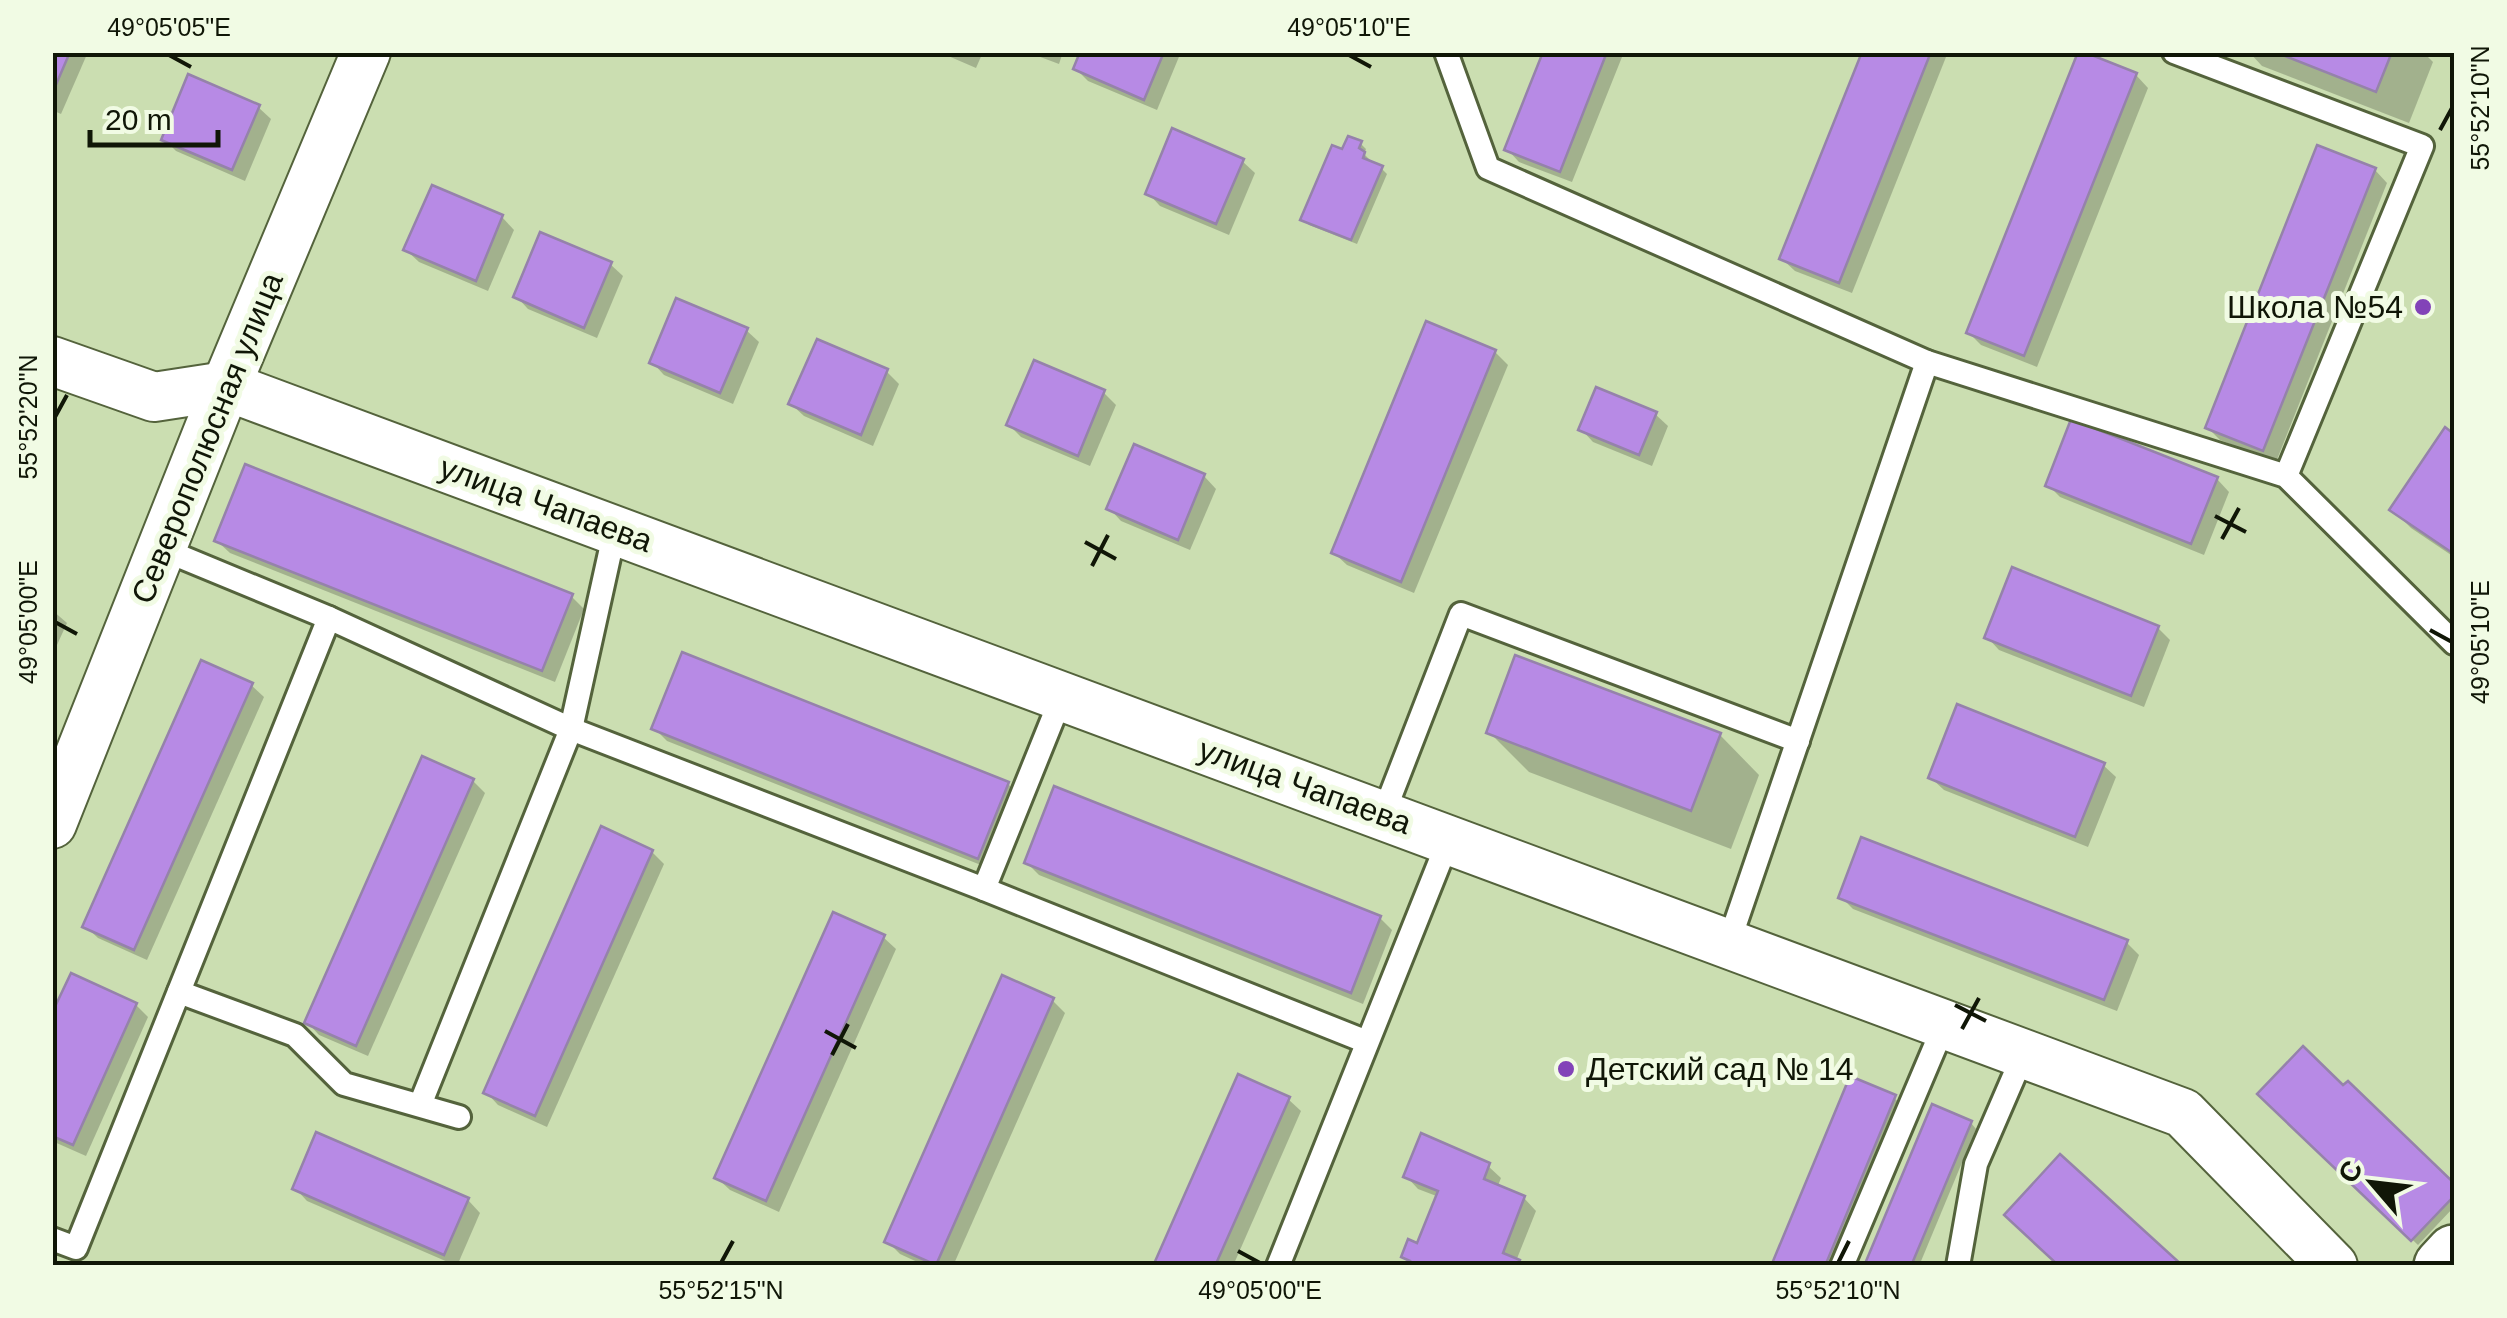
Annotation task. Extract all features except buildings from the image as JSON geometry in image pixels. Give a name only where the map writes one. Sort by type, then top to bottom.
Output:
[{"type":"street","name":"Северополюсная улица","points":[[52,824],[226,386],[366,52]]},
{"type":"street","points":[[52,361],[154,397],[226,386]]},
{"type":"street","name":"улица Чапаева","points":[[226,386],[2183,1113],[2333,1266]]},
{"type":"street","points":[[2442,1266],[2454,1253]]},
{"type":"lane","points":[[1446,52],[1488,168],[1928,362],[2286,476],[2454,644]]},
{"type":"lane","points":[[2174,52],[2422,146],[2286,476]]},
{"type":"lane","points":[[1729,942],[1928,362]]},
{"type":"lane","points":[[420,1105],[571,729],[615,530]]},
{"type":"lane","points":[[162,549],[329,618],[571,729],[1367,1042]]},
{"type":"lane","points":[[1384,815],[1461,614],[1798,740]]},
{"type":"lane","points":[[52,1239],[76,1248],[329,618]]},
{"type":"lane","points":[[984,889],[1062,696]]},
{"type":"lane","points":[[1278,1266],[1449,839]]},
{"type":"lane","points":[[179,992],[295,1035],[344,1084],[460,1117]]},
{"type":"lane","points":[[1842,1266],[1944,1023]]},
{"type":"lane","points":[[1958,1266],[1976,1164],[2024,1053]]},
{"type":"place","name":"Школа №54","points":[[2423,307]]},
{"type":"place","name":"Детский сад № 14","points":[[1566,1069]]}]
